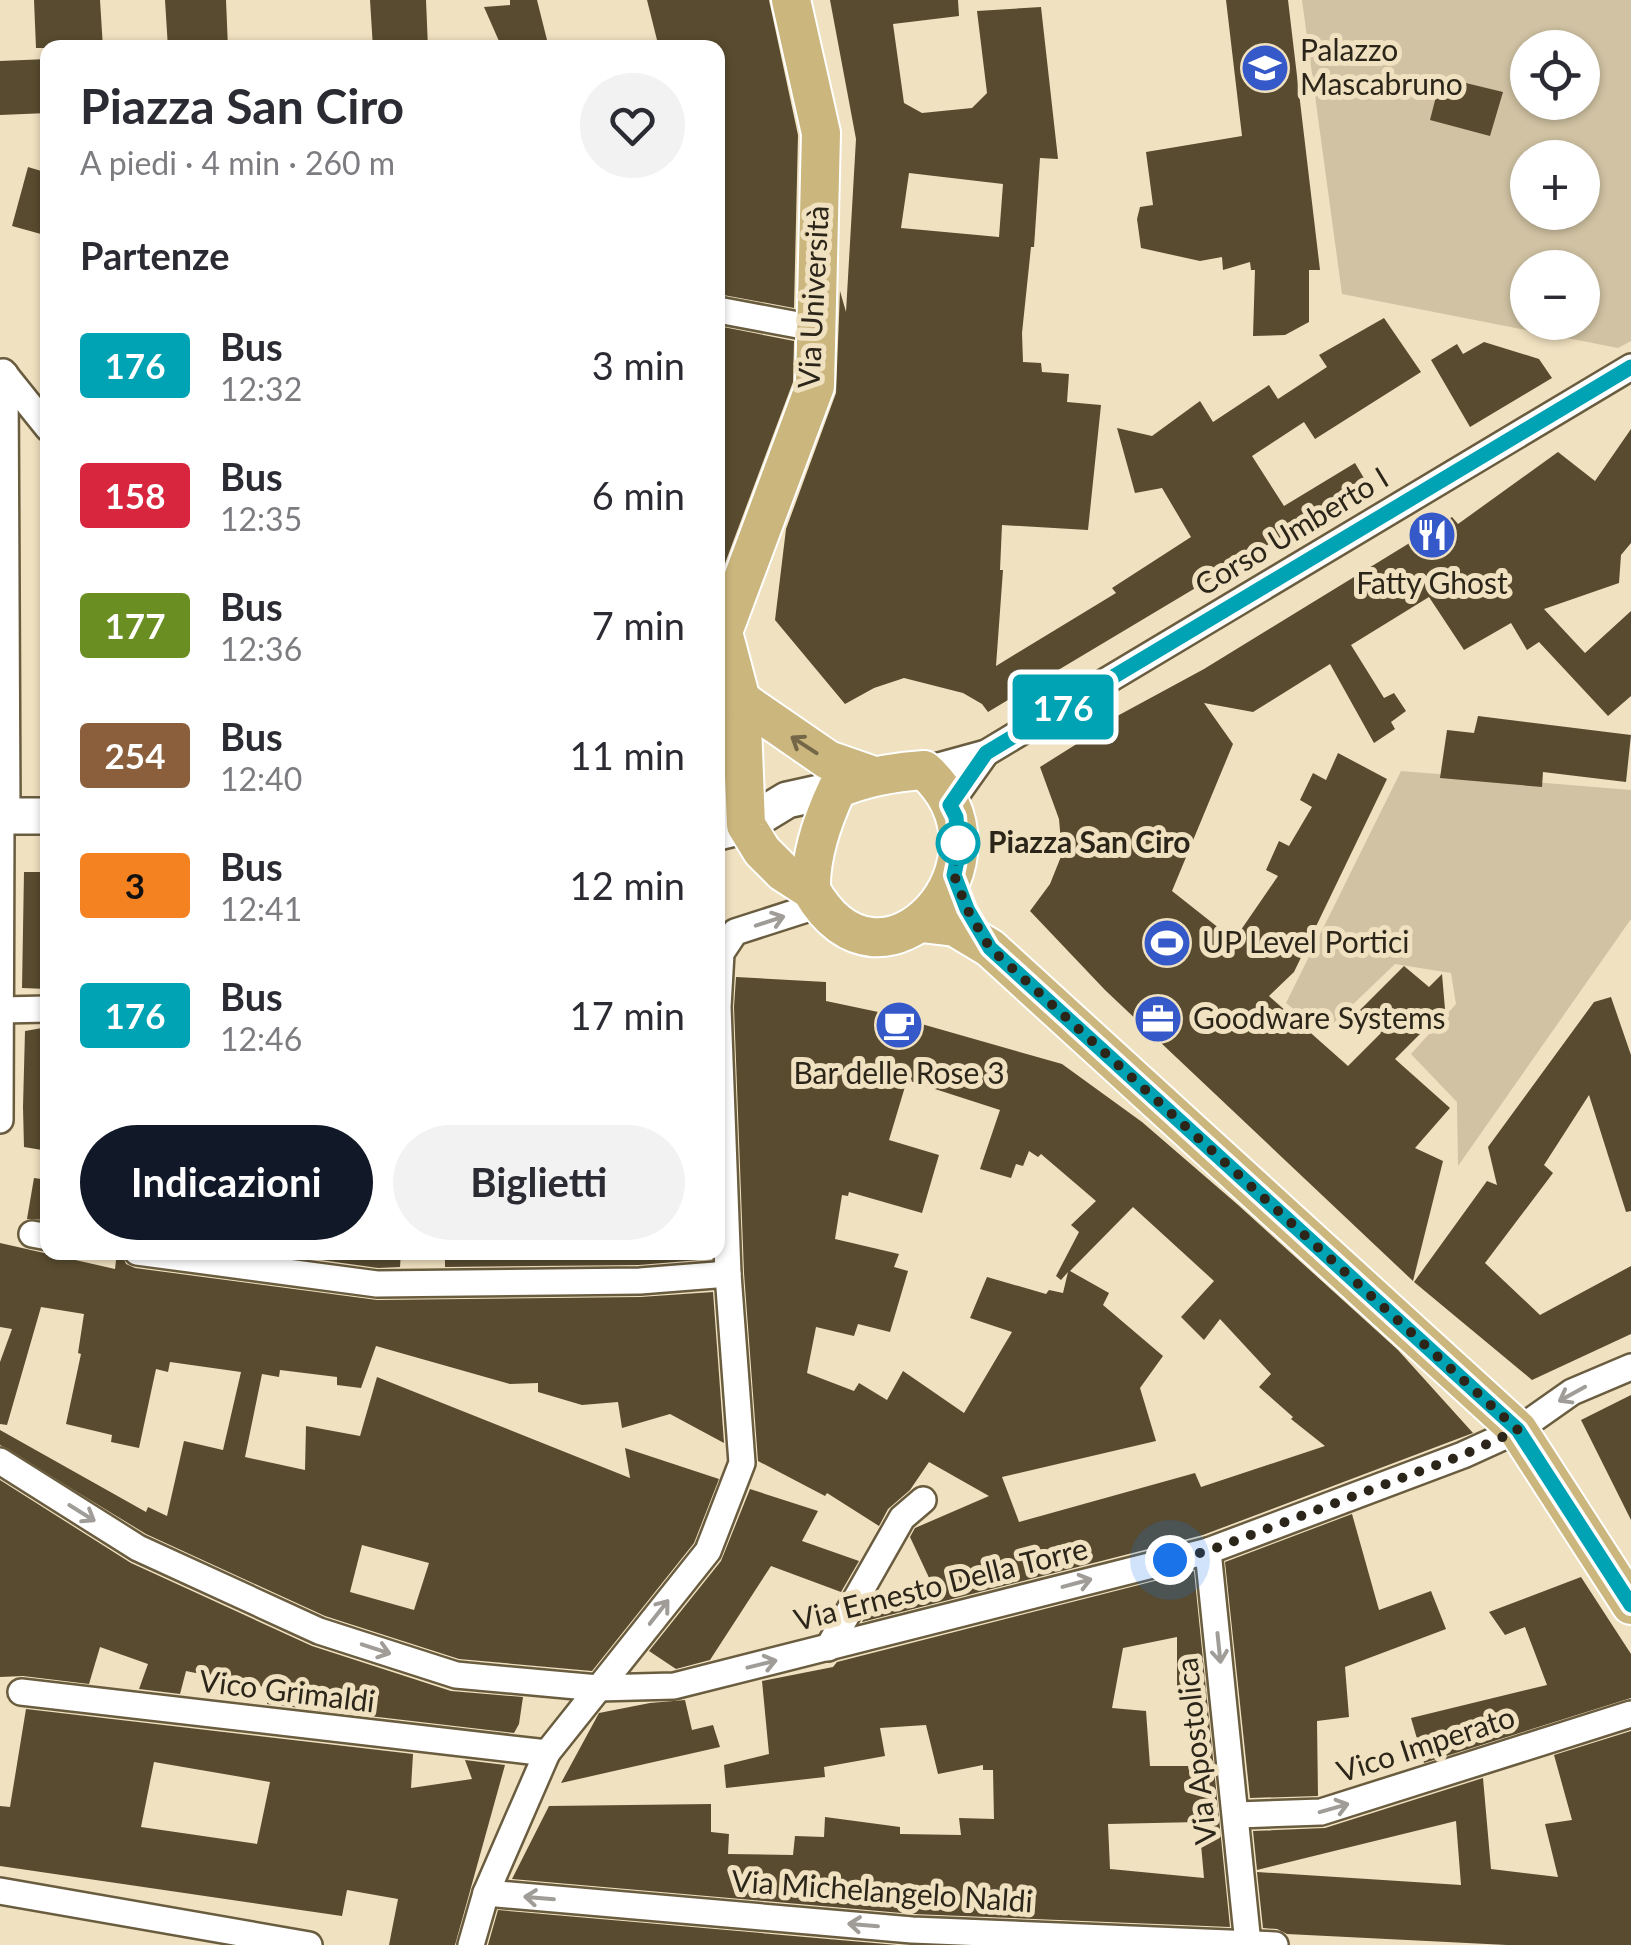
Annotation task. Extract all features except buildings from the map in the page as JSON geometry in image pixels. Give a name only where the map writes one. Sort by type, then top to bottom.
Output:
[{"type":"main road","name":"Via Università","points":[[725,619],[815,386],[821,133],[791,0]]},
{"type":"main road","name":"Via Università","points":[[725,648],[741,700],[732,828]]},
{"type":"main road","points":[[741,700],[828,760],[874,776]]},
{"type":"main road","points":[[732,828],[762,850],[836,922],[863,936],[904,934],[921,922],[948,891],[954,875],[959,851],[956,817],[938,782],[924,770],[874,776],[837,789],[814,860],[815,898]]},
{"type":"main road","points":[[954,875],[967,909],[990,948]]},
{"type":"main road","points":[[921,922],[955,927],[990,948],[1518,1430],[1631,1605]]},
{"type":"street","points":[[725,311],[814,328]]},
{"type":"street","name":"Corso Umberto I","points":[[924,770],[986,753],[1631,367]]},
{"type":"street","points":[[3,371],[40,418]]},
{"type":"street","points":[[0,1120],[3,371]]},
{"type":"street","name":"Corso Umberto I","points":[[950,805],[986,753]]},
{"type":"street","points":[[732,828],[787,800],[837,789]]},
{"type":"street","points":[[3,816],[40,816]]},
{"type":"street","points":[[725,947],[735,932],[815,898]]},
{"type":"street","points":[[1,1010],[40,1009]]},
{"type":"street","points":[[471,1945],[486,1893],[547,1753],[708,1551],[742,1462],[725,1194]]},
{"type":"street","points":[[197,1260],[377,1284],[640,1282],[728,1274]]},
{"type":"street","name":"Via Ernesto Della Torre","points":[[0,1461],[138,1548],[319,1632],[456,1675],[598,1688],[674,1686],[1208,1551],[1463,1455],[1518,1430],[1572,1392],[1631,1367]]},
{"type":"street","points":[[828,1648],[902,1518],[923,1500]]},
{"type":"street","name":"Via Apostolica","points":[[1208,1551],[1248,1944]]},
{"type":"street","name":"Vico Grimaldi","points":[[21,1692],[547,1753]]},
{"type":"street","name":"Vico Imperato","points":[[1237,1815],[1321,1812],[1631,1714]]},
{"type":"street","points":[[0,1891],[309,1945]]},
{"type":"street","name":"Via Michelangelo Naldi","points":[[486,1893],[912,1930],[1275,1945]]},
{"type":"shaded area","points":[[1302,0],[1631,0],[1631,341],[1618,348],[1577,340],[1600,340],[1600,250],[1510,250],[1510,327],[1342,294]]},
{"type":"shaded area","points":[[1401,771],[1631,790],[1631,919],[1458,1166],[1457,1102],[1411,1054],[1456,1004],[1451,973],[1395,964],[1323,1033],[1286,1003]]},
{"type":"bus line","name":"176","points":[[1631,367],[986,753],[950,805],[956,817],[959,851],[954,875],[967,909],[990,948],[1518,1430],[1631,1605]]},
{"type":"place","name":"Palazzo Mascabruno","points":[[1265,68]]},
{"type":"place","name":"Fatty Ghost","points":[[1432,535]]},
{"type":"place","name":"Piazza San Ciro","points":[[958,843]]},
{"type":"place","name":"UP Level Portici","points":[[1167,943]]},
{"type":"place","name":"Goodware Systems","points":[[1158,1019]]},
{"type":"place","name":"Bar delle Rose 3","points":[[899,1025]]},
{"type":"route","points":[[958,843],[954,875],[967,909],[990,948],[1518,1430],[1463,1455],[1208,1551],[1170,1560]]}]
